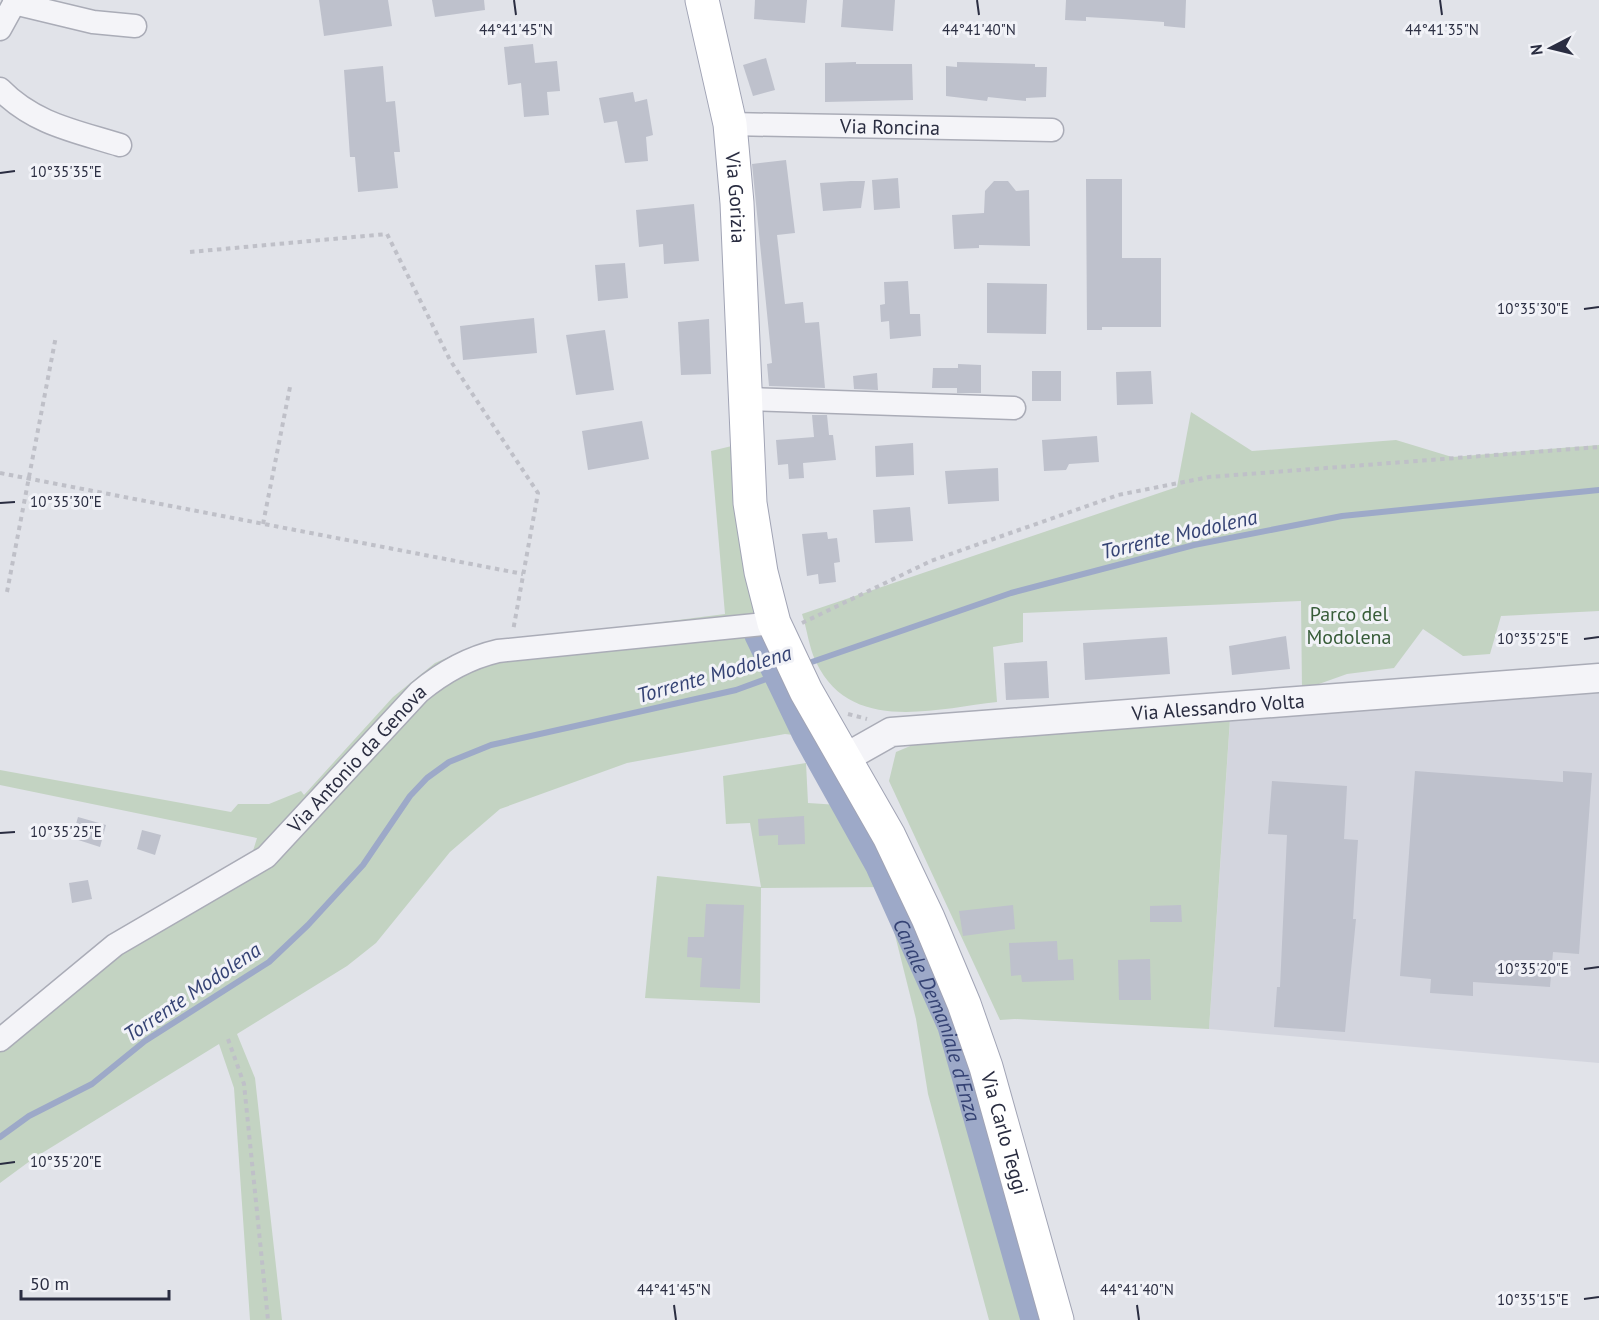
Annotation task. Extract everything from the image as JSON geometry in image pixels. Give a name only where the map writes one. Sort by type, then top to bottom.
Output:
[{"type":"main road","name":"Via Gorizia","points":[[702,0],[730,124],[737,203],[750,503],[761,572],[785,628],[806,691],[845,758]]},
{"type":"main road","name":"Via Carlo Teggi","points":[[845,758],[889,837],[928,918],[964,1004],[986,1067],[1057,1320]]},
{"type":"street","points":[[0,29],[15,1],[93,22],[135,26]]},
{"type":"street","points":[[0,89],[14,104],[42,122],[120,145]]},
{"type":"street","name":"Via Roncina","points":[[730,124],[1052,130]]},
{"type":"street","points":[[747,399],[1014,408]]},
{"type":"street","name":"Via Antonio da Genova","points":[[0,1040],[115,945],[266,857],[419,692],[448,670],[498,651],[785,628]]},
{"type":"street","name":"Via Alessandro Volta","points":[[845,758],[891,732],[1599,678]]},
{"type":"path","points":[[190,252],[387,234],[450,360],[538,493],[512,632],[514,641]]},
{"type":"path","points":[[7,592],[56,336]]},
{"type":"path","points":[[263,524],[290,387]]},
{"type":"path","points":[[785,628],[931,561],[1128,493],[1209,477],[1599,447]]},
{"type":"path","points":[[0,473],[523,574]]},
{"type":"path","points":[[846,714],[871,720],[881,738]]},
{"type":"path","points":[[228,1039],[244,1084],[268,1320]]},
{"type":"shaded area","points":[[1599,674],[1599,1063],[1209,1029],[1231,706]]},
{"type":"green space","name":"Parco del Modolena","points":[[1191,412],[1252,451],[1396,440],[1452,457],[1599,445],[1599,611],[1501,616],[1490,654],[1463,656],[1423,629],[1394,668],[1347,674],[1302,690],[1301,601],[1023,613],[1023,642],[993,647],[997,702],[947,709],[896,712],[872,708],[850,700],[831,685],[816,662],[802,614],[1177,487]]},
{"type":"green space","points":[[736,445],[813,729],[975,1081],[1039,1320],[989,1320],[928,1094],[916,1019],[883,887],[761,888],[760,1003],[645,998],[657,876],[761,887],[750,823],[726,824],[723,776],[806,763],[808,803],[839,805],[803,736],[785,734],[627,763],[500,809],[450,852],[376,943],[347,966],[237,1034],[255,1078],[282,1320],[250,1320],[234,1088],[219,1044],[34,1158],[0,1183],[0,1040],[115,945],[248,867],[257,838],[0,785],[0,770],[231,812],[238,804],[269,804],[301,791],[304,795],[393,697],[435,663],[453,655],[514,641],[725,614],[711,451]]},
{"type":"green space","points":[[1230,719],[1209,1029],[1000,1020],[889,781],[896,752],[915,744]]},
{"type":"building","points":[[319,0],[388,0],[392,26],[324,36]]},
{"type":"building","points":[[432,0],[484,0],[485,10],[435,17]]},
{"type":"building","points":[[755,0],[807,0],[805,23],[754,19]]},
{"type":"building","points":[[843,0],[895,0],[893,31],[841,27]]},
{"type":"building","points":[[1066,0],[1186,0],[1185,28],[1164,26],[1164,22],[1122,19],[1086,17],[1086,21],[1065,20]]},
{"type":"building","points":[[533,44],[535,63],[557,61],[560,91],[547,92],[549,115],[524,117],[521,83],[508,85],[504,47]]},
{"type":"building","points":[[766,58],[775,90],[753,96],[743,65]]},
{"type":"building","points":[[856,62],[856,64],[912,64],[913,100],[825,102],[825,63]]},
{"type":"building","points":[[957,62],[1035,64],[1035,67],[1047,67],[1046,97],[1026,98],[1026,101],[988,97],[987,101],[946,96],[946,66],[957,67]]},
{"type":"building","points":[[383,66],[386,102],[395,101],[400,152],[394,152],[398,188],[358,192],[355,157],[350,157],[344,70]]},
{"type":"building","points":[[633,92],[635,102],[647,99],[653,135],[646,137],[648,161],[625,163],[617,121],[604,123],[599,98]]},
{"type":"building","points":[[786,160],[795,233],[777,235],[785,304],[803,302],[805,323],[819,322],[825,388],[769,386],[767,364],[772,363],[752,164]]},
{"type":"building","points":[[898,178],[900,208],[874,210],[872,180]]},
{"type":"building","points":[[1086,179],[1122,179],[1122,258],[1161,258],[1161,327],[1102,327],[1102,330],[1087,330]]},
{"type":"building","points":[[865,181],[861,208],[823,211],[820,183]]},
{"type":"building","points":[[994,181],[1008,181],[1016,191],[1029,190],[1030,246],[979,245],[979,248],[954,249],[952,215],[984,213],[985,191]]},
{"type":"building","points":[[694,204],[699,261],[664,264],[663,244],[639,247],[636,210]]},
{"type":"building","points":[[625,263],[628,298],[598,301],[595,265]]},
{"type":"building","points":[[908,281],[910,314],[920,314],[921,336],[890,339],[889,321],[881,322],[880,305],[885,304],[884,282]]},
{"type":"building","points":[[987,283],[1047,284],[1046,334],[987,333]]},
{"type":"building","points":[[534,318],[537,353],[463,360],[460,326]]},
{"type":"building","points":[[709,319],[711,374],[681,375],[678,322]]},
{"type":"building","points":[[605,330],[614,390],[576,395],[566,335]]},
{"type":"building","points":[[958,364],[981,365],[981,393],[957,393],[957,388],[932,388],[933,368],[958,368]]},
{"type":"building","points":[[1032,371],[1061,371],[1061,401],[1032,401]]},
{"type":"building","points":[[1151,371],[1153,404],[1117,405],[1116,372]]},
{"type":"building","points":[[877,373],[878,390],[854,389],[853,376]]},
{"type":"building","points":[[812,415],[827,415],[829,435],[833,435],[836,460],[803,463],[804,478],[789,479],[788,464],[778,465],[776,440],[814,437]]},
{"type":"building","points":[[642,421],[649,459],[588,470],[582,431]]},
{"type":"building","points":[[1097,436],[1099,462],[1069,464],[1066,470],[1044,471],[1042,440]]},
{"type":"building","points":[[913,443],[914,475],[876,477],[875,446]]},
{"type":"building","points":[[998,468],[999,501],[948,504],[945,471]]},
{"type":"building","points":[[910,507],[913,541],[875,543],[873,510]]},
{"type":"building","points":[[827,532],[828,539],[837,538],[840,562],[834,563],[836,582],[819,584],[818,574],[807,576],[802,534]]},
{"type":"building","points":[[1286,636],[1290,669],[1232,675],[1229,646]]},
{"type":"building","points":[[1167,637],[1170,674],[1085,680],[1083,643]]},
{"type":"building","points":[[1047,661],[1049,698],[1006,700],[1004,663]]},
{"type":"building","points":[[1415,771],[1563,782],[1563,771],[1592,773],[1579,954],[1553,952],[1550,987],[1473,982],[1473,996],[1430,993],[1431,979],[1400,976]]},
{"type":"building","points":[[1272,781],[1347,786],[1344,839],[1358,840],[1353,919],[1356,919],[1345,1032],[1274,1027],[1277,987],[1280,987],[1287,835],[1268,834]]},
{"type":"building","points":[[804,816],[805,844],[778,845],[778,835],[759,836],[758,819]]},
{"type":"building","points":[[78,817],[106,825],[100,847],[72,838]]},
{"type":"building","points":[[142,830],[161,835],[155,855],[137,849]]},
{"type":"building","points":[[88,880],[92,899],[72,903],[69,883]]},
{"type":"building","points":[[706,904],[744,905],[740,989],[700,987],[702,958],[687,957],[688,937],[704,937]]},
{"type":"building","points":[[1013,905],[1015,929],[963,936],[959,911]]},
{"type":"building","points":[[1181,905],[1182,922],[1150,922],[1150,906]]},
{"type":"building","points":[[1057,941],[1058,960],[1073,959],[1074,980],[1022,982],[1021,975],[1011,976],[1009,943]]},
{"type":"building","points":[[1150,959],[1151,1000],[1119,1000],[1118,960]]},
{"type":"waterway","name":"Torrente Modolena","points":[[803,665],[1011,593],[1194,545],[1342,516],[1599,490]]},
{"type":"waterway","name":"Canale Demaniale d'Enza","points":[[755,636],[803,736],[876,867],[948,1027],[1031,1320]]},
{"type":"waterway","name":"Torrente Modolena","points":[[0,1137],[29,1116],[92,1084],[145,1041],[269,962],[308,925],[363,865],[410,796],[427,778],[449,762],[491,745],[736,690],[785,672]]}]
